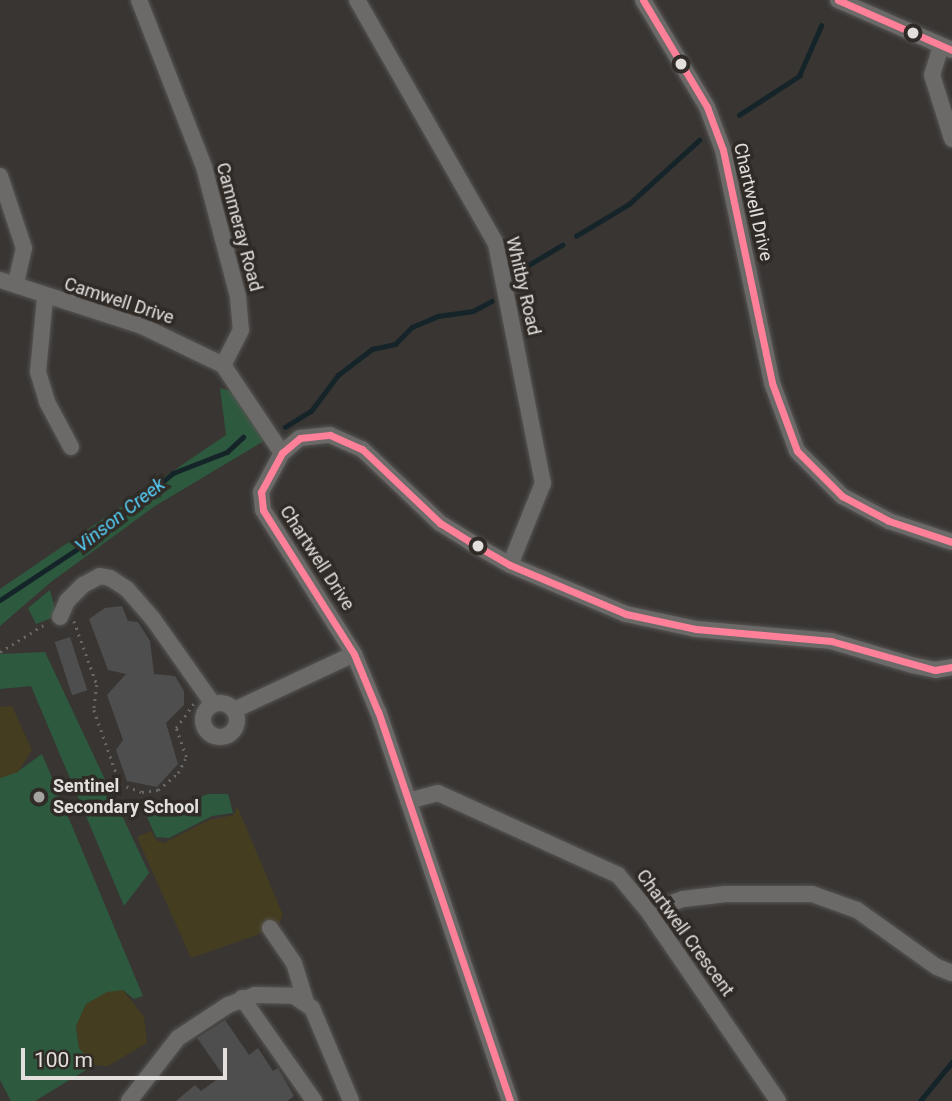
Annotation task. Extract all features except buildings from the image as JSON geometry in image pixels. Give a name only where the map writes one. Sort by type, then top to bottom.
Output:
[{"type":"street","name":"Cammeray Road","points":[[139,0],[204,167],[238,297],[241,330],[223,365]]},
{"type":"street","name":"Whitby Road","points":[[357,0],[496,244],[543,483],[510,565]]},
{"type":"street","name":"Chartwell Drive","points":[[643,0],[707,107],[723,150],[772,383],[797,451],[842,496],[889,521],[952,542]]},
{"type":"street","points":[[838,0],[947,48],[932,75],[952,139]]},
{"type":"street","points":[[0,176],[24,248],[8,282]]},
{"type":"street","name":"Camwell Drive","points":[[8,282],[45,298],[142,326],[223,365]]},
{"type":"street","points":[[45,298],[38,372],[47,402],[71,447]]},
{"type":"street","points":[[223,365],[282,453],[300,438],[330,435],[362,449],[440,523],[510,565],[626,614],[696,629],[831,641],[935,670],[952,667]]},
{"type":"street","name":"Chartwell Drive","points":[[282,453],[261,492],[263,510],[354,654],[408,801],[510,1101]]},
{"type":"street","points":[[60,617],[67,601],[100,576],[127,589],[210,699],[225,703],[234,710],[237,720],[233,731],[224,737],[213,736],[204,728],[203,717],[210,699]]},
{"type":"street","points":[[234,710],[354,654]]},
{"type":"street","name":"Chartwell Crescent","points":[[408,801],[438,793],[472,806],[618,875],[648,911],[778,1101]]},
{"type":"street","points":[[648,911],[683,899],[726,894],[812,894],[857,910],[937,967],[952,973]]},
{"type":"street","points":[[270,928],[294,964],[305,1000],[351,1101]]},
{"type":"street","points":[[129,1101],[178,1038],[242,998],[255,995],[305,1000]]},
{"type":"street","points":[[242,998],[314,1101]]},
{"type":"path","points":[[67,601],[97,685],[94,710],[120,784],[142,792],[158,790],[178,773],[186,757],[176,728],[190,705],[210,699]]},
{"type":"path","points":[[0,652],[60,617]]},
{"type":"green space","points":[[220,388],[231,391],[264,441],[155,506],[51,582],[0,626],[0,589],[226,435]]},
{"type":"green space","points":[[50,590],[57,616],[36,624],[28,608]]},
{"type":"green space","points":[[45,652],[149,873],[124,906],[31,686],[0,689],[0,654]]},
{"type":"green space","points":[[42,754],[143,996],[134,999],[123,990],[86,1004],[76,1027],[79,1048],[94,1065],[35,1101],[11,1101],[0,1080],[0,778],[17,772]]},
{"type":"green space","points":[[208,794],[228,794],[233,813],[212,816],[169,838],[156,837],[147,817]]},
{"type":"sand","points":[[12,706],[32,750],[18,772],[0,778],[0,707]]},
{"type":"sand","points":[[237,806],[283,915],[280,922],[257,935],[191,958],[137,837],[151,831],[156,840],[164,843],[209,820],[234,815]]},
{"type":"sand","points":[[123,990],[144,1017],[147,1043],[108,1066],[94,1065],[79,1048],[76,1026],[86,1004],[107,992]]},
{"type":"waterway","name":"Vinson Creek","points":[[739,115],[799,76],[821,26]]},
{"type":"waterway","name":"Vinson Creek","points":[[576,236],[629,204],[699,140]]},
{"type":"waterway","name":"Vinson Creek","points":[[527,266],[562,245]]},
{"type":"waterway","name":"Vinson Creek","points":[[285,427],[311,411],[338,375],[372,349],[395,344],[412,327],[438,316],[473,311],[492,301]]},
{"type":"waterway","name":"Vinson Creek","points":[[0,600],[94,538],[173,473],[227,452],[243,437]]},
{"type":"waterway","points":[[920,1101],[952,1062]]},
{"type":"transit line","points":[[643,0],[707,107],[723,150],[772,383],[797,451],[842,496],[889,521],[952,542]]},
{"type":"transit line","points":[[838,0],[952,50]]},
{"type":"transit line","points":[[510,1101],[378,712],[354,654],[263,510],[261,492],[282,453],[300,438],[330,435],[362,449],[440,523],[470,542],[510,565],[626,614],[696,629],[831,641],[935,670],[952,667]]},
{"type":"place","name":"Sentinel Secondary School","points":[[39,797]]}]
